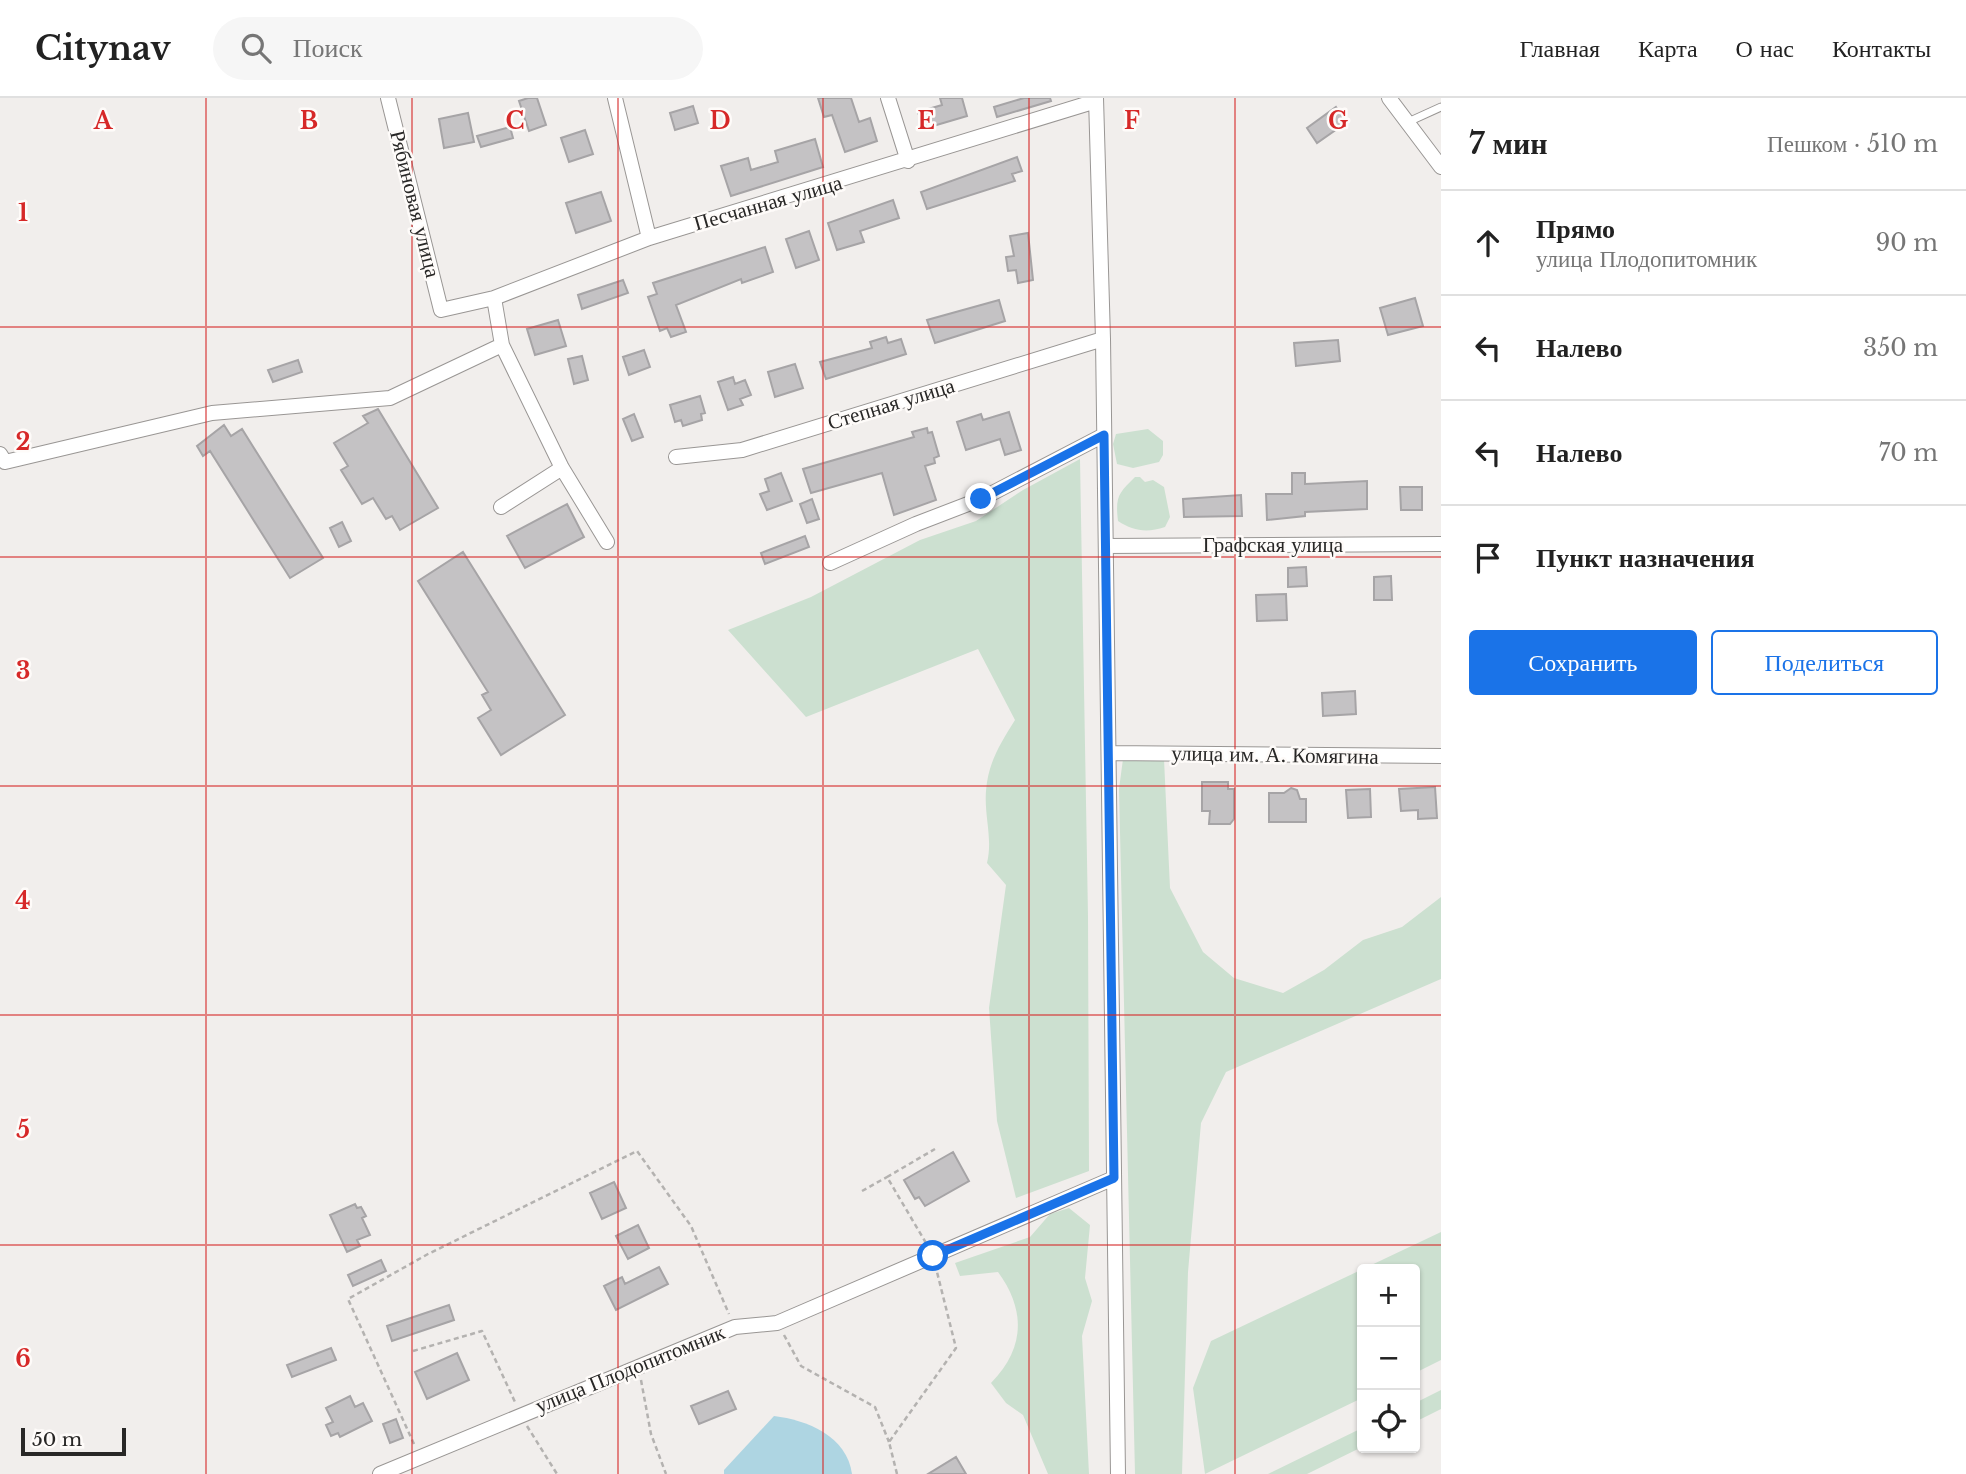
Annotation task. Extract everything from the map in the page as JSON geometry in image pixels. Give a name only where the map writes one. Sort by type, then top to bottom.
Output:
[{"type":"street","name":"Рябиновая улица","points":[[388,98],[441,310]]},
{"type":"street","points":[[615,98],[649,238]]},
{"type":"street","points":[[888,98],[908,161]]},
{"type":"street","points":[[1388,98],[1441,167]]},
{"type":"street","name":"Песчанная улица","points":[[441,310],[494,298],[649,238],[908,161],[1096,100]]},
{"type":"street","points":[[1096,100],[1103,340],[1118,1474]]},
{"type":"street","points":[[494,298],[502,345],[562,468],[607,542]]},
{"type":"street","name":"Степная улица","points":[[676,457],[742,450],[1103,340]]},
{"type":"street","points":[[2,458],[212,413],[390,398],[502,345]]},
{"type":"street","points":[[830,563],[916,524],[981,499],[1104,435]]},
{"type":"street","points":[[501,507],[562,468]]},
{"type":"street","name":"Графская улица","points":[[1106,546],[1441,544]]},
{"type":"street","name":"улица им. А. Комягина","points":[[1109,753],[1441,757]]},
{"type":"street","name":"улица Плодопитомник","points":[[380,1474],[735,1327],[777,1323],[1114,1178]]},
{"type":"lane","points":[[1407,122],[1441,107]]},
{"type":"path","points":[[862,1191],[935,1149]]},
{"type":"path","points":[[419,1457],[348,1298],[452,1241],[637,1151],[691,1226],[735,1327]]},
{"type":"path","points":[[887,1177],[933,1256],[956,1348],[889,1442]]},
{"type":"path","points":[[777,1323],[801,1366],[874,1407],[889,1442],[897,1474]]},
{"type":"path","points":[[413,1351],[482,1331],[520,1414],[557,1474]]},
{"type":"path","points":[[638,1366],[651,1434],[666,1474]]},
{"type":"green space","points":[[1148,429],[1163,441],[1163,455],[1159,462],[1133,468],[1117,464],[1113,444],[1116,434]]},
{"type":"green space","points":[[1080,459],[1088,916],[1089,1171],[1016,1198],[997,1121],[989,1008],[1006,885],[987,863],[989,845],[986,800],[992,763],[1015,720],[978,649],[806,717],[728,630],[811,597],[920,540],[976,521],[1023,490]]},
{"type":"green space","points":[[1135,477],[1140,477],[1145,482],[1153,480],[1164,487],[1170,517],[1165,527],[1140,530],[1118,521],[1119,496]]},
{"type":"green space","points":[[1123,759],[1164,759],[1170,888],[1203,952],[1234,978],[1283,993],[1324,970],[1363,940],[1402,927],[1441,897],[1441,979],[1226,1072],[1201,1123],[1188,1272],[1182,1474],[1135,1474],[1119,789]]},
{"type":"green space","points":[[1069,1208],[1090,1225],[1085,1278],[1092,1301],[1082,1336],[1089,1474],[1048,1474],[1023,1415],[1006,1403],[991,1383],[1002,1370],[1016,1343],[1018,1329],[1014,1301],[998,1272],[960,1276],[955,1263],[1030,1237],[1050,1214]]},
{"type":"green space","points":[[1441,1232],[1441,1360],[1420,1370],[1420,1264],[1374,1264]]},
{"type":"green space","points":[[1357,1271],[1357,1400],[1205,1474],[1193,1388],[1211,1341]]},
{"type":"green space","points":[[1441,1390],[1441,1409],[1420,1420],[1420,1400]]},
{"type":"green space","points":[[1357,1430],[1357,1449],[1307,1474],[1268,1474]]},
{"type":"water","points":[[774,1416],[799,1421],[824,1432],[842,1449],[852,1474],[724,1474],[724,1470]]},
{"type":"building","points":[[537,98],[546,125],[529,131],[519,101]]},
{"type":"building","points":[[818,98],[851,98],[859,122],[870,118],[877,141],[845,152],[832,115],[824,117]]},
{"type":"building","points":[[940,98],[962,98],[967,116],[923,129],[918,112],[942,105]]},
{"type":"building","points":[[1024,98],[1050,98],[1051,101],[997,117],[994,107]]},
{"type":"building","points":[[693,106],[698,123],[675,130],[670,113]]},
{"type":"building","points":[[1336,107],[1347,122],[1317,143],[1307,128]]},
{"type":"building","points":[[468,113],[474,142],[444,148],[439,119]]},
{"type":"building","points":[[510,127],[513,138],[481,147],[477,136]]},
{"type":"building","points":[[585,130],[593,154],[569,162],[561,138]]},
{"type":"building","points":[[815,139],[823,167],[731,196],[721,166],[748,158],[751,170],[778,162],[775,151]]},
{"type":"building","points":[[1017,157],[1022,171],[1012,174],[1015,181],[927,209],[921,192]]},
{"type":"building","points":[[601,192],[611,221],[576,233],[566,203]]},
{"type":"building","points":[[893,200],[899,218],[860,231],[864,242],[837,250],[828,223]]},
{"type":"building","points":[[809,231],[819,260],[796,268],[786,239]]},
{"type":"building","points":[[1028,233],[1033,280],[1018,283],[1016,270],[1008,271],[1006,257],[1014,256],[1010,236]]},
{"type":"building","points":[[765,247],[773,272],[742,283],[741,279],[676,305],[686,332],[671,337],[667,328],[660,331],[648,297],[657,294],[653,283]]},
{"type":"building","points":[[623,280],[628,293],[582,309],[578,295]]},
{"type":"building","points":[[1415,298],[1423,326],[1388,335],[1380,308]]},
{"type":"building","points":[[999,300],[1005,321],[935,343],[927,320]]},
{"type":"building","points":[[558,320],[566,346],[535,355],[527,329]]},
{"type":"building","points":[[886,337],[888,343],[901,339],[906,354],[826,379],[820,362],[872,348],[870,342]]},
{"type":"building","points":[[1338,340],[1340,361],[1296,366],[1294,343]]},
{"type":"building","points":[[644,350],[650,367],[629,375],[623,357]]},
{"type":"building","points":[[582,356],[588,380],[574,384],[568,359]]},
{"type":"building","points":[[298,360],[302,372],[273,382],[268,370]]},
{"type":"building","points":[[795,364],[803,388],[775,397],[768,372]]},
{"type":"building","points":[[733,377],[735,384],[745,380],[751,395],[740,399],[743,405],[728,410],[718,382]]},
{"type":"building","points":[[700,396],[705,413],[701,414],[702,420],[683,426],[681,420],[675,422],[670,405]]},
{"type":"building","points":[[378,409],[438,508],[400,530],[392,516],[386,519],[373,498],[362,504],[341,470],[348,466],[334,443],[368,423],[363,416]]},
{"type":"building","points":[[1009,412],[1021,450],[1005,455],[1000,439],[966,450],[957,422],[981,414],[983,420]]},
{"type":"building","points":[[634,414],[643,437],[632,441],[623,419]]},
{"type":"building","points":[[224,425],[231,436],[242,429],[323,558],[290,578],[210,451],[203,456],[197,446]]},
{"type":"building","points":[[927,428],[928,433],[932,432],[939,456],[934,458],[935,463],[925,466],[936,500],[894,515],[882,473],[811,493],[803,469],[914,437],[912,432]]},
{"type":"building","points":[[781,473],[792,501],[767,510],[760,494],[769,491],[765,479]]},
{"type":"building","points":[[1292,473],[1305,473],[1305,484],[1367,481],[1367,509],[1305,512],[1305,516],[1267,520],[1266,494],[1292,494]]},
{"type":"building","points":[[1400,487],[1422,487],[1422,510],[1401,510]]},
{"type":"building","points":[[1241,495],[1242,516],[1184,517],[1183,499]]},
{"type":"building","points":[[812,499],[819,519],[807,523],[800,504]]},
{"type":"building","points":[[567,504],[584,537],[525,568],[507,536]]},
{"type":"building","points":[[342,522],[351,541],[339,547],[330,528]]},
{"type":"building","points":[[805,536],[809,547],[765,564],[761,553]]},
{"type":"building","points":[[463,552],[565,715],[501,755],[478,718],[491,710],[482,695],[488,692],[418,581]]},
{"type":"building","points":[[1306,567],[1307,586],[1288,587],[1288,568]]},
{"type":"building","points":[[1391,576],[1392,600],[1374,600],[1374,577]]},
{"type":"building","points":[[1286,594],[1287,620],[1257,621],[1256,595]]},
{"type":"building","points":[[1355,691],[1356,714],[1323,716],[1322,693]]},
{"type":"building","points":[[1202,782],[1228,782],[1228,789],[1234,789],[1234,819],[1230,824],[1209,824],[1210,811],[1202,811]]},
{"type":"building","points":[[1435,787],[1437,818],[1418,819],[1418,810],[1401,811],[1399,789]]},
{"type":"building","points":[[1291,788],[1297,790],[1300,799],[1306,799],[1306,822],[1269,822],[1269,793],[1284,793]]},
{"type":"building","points":[[1370,789],[1371,817],[1348,818],[1346,790]]},
{"type":"building","points":[[953,1152],[969,1181],[925,1206],[919,1197],[915,1199],[904,1180]]},
{"type":"building","points":[[614,1182],[626,1208],[602,1219],[590,1193]]},
{"type":"building","points":[[355,1204],[357,1208],[361,1207],[366,1216],[362,1218],[370,1235],[357,1240],[360,1246],[347,1252],[330,1215]]},
{"type":"building","points":[[638,1225],[649,1248],[628,1259],[616,1236]]},
{"type":"building","points":[[381,1260],[386,1271],[353,1286],[348,1275]]},
{"type":"building","points":[[659,1267],[668,1284],[616,1310],[604,1286],[622,1277],[625,1284]]},
{"type":"building","points":[[449,1305],[454,1320],[392,1341],[387,1326]]},
{"type":"building","points":[[331,1348],[336,1360],[292,1377],[287,1365]]},
{"type":"building","points":[[457,1353],[469,1380],[427,1399],[415,1372]]},
{"type":"building","points":[[728,1391],[736,1409],[699,1424],[691,1406]]},
{"type":"building","points":[[350,1396],[355,1407],[363,1403],[372,1421],[340,1437],[338,1433],[331,1436],[326,1425],[333,1422],[326,1408]]},
{"type":"building","points":[[396,1419],[403,1438],[390,1443],[383,1424]]},
{"type":"building","points":[[956,1457],[966,1474],[928,1474]]},
{"type":"route","points":[[933,1256],[1114,1178],[1104,435],[981,499]]}]
